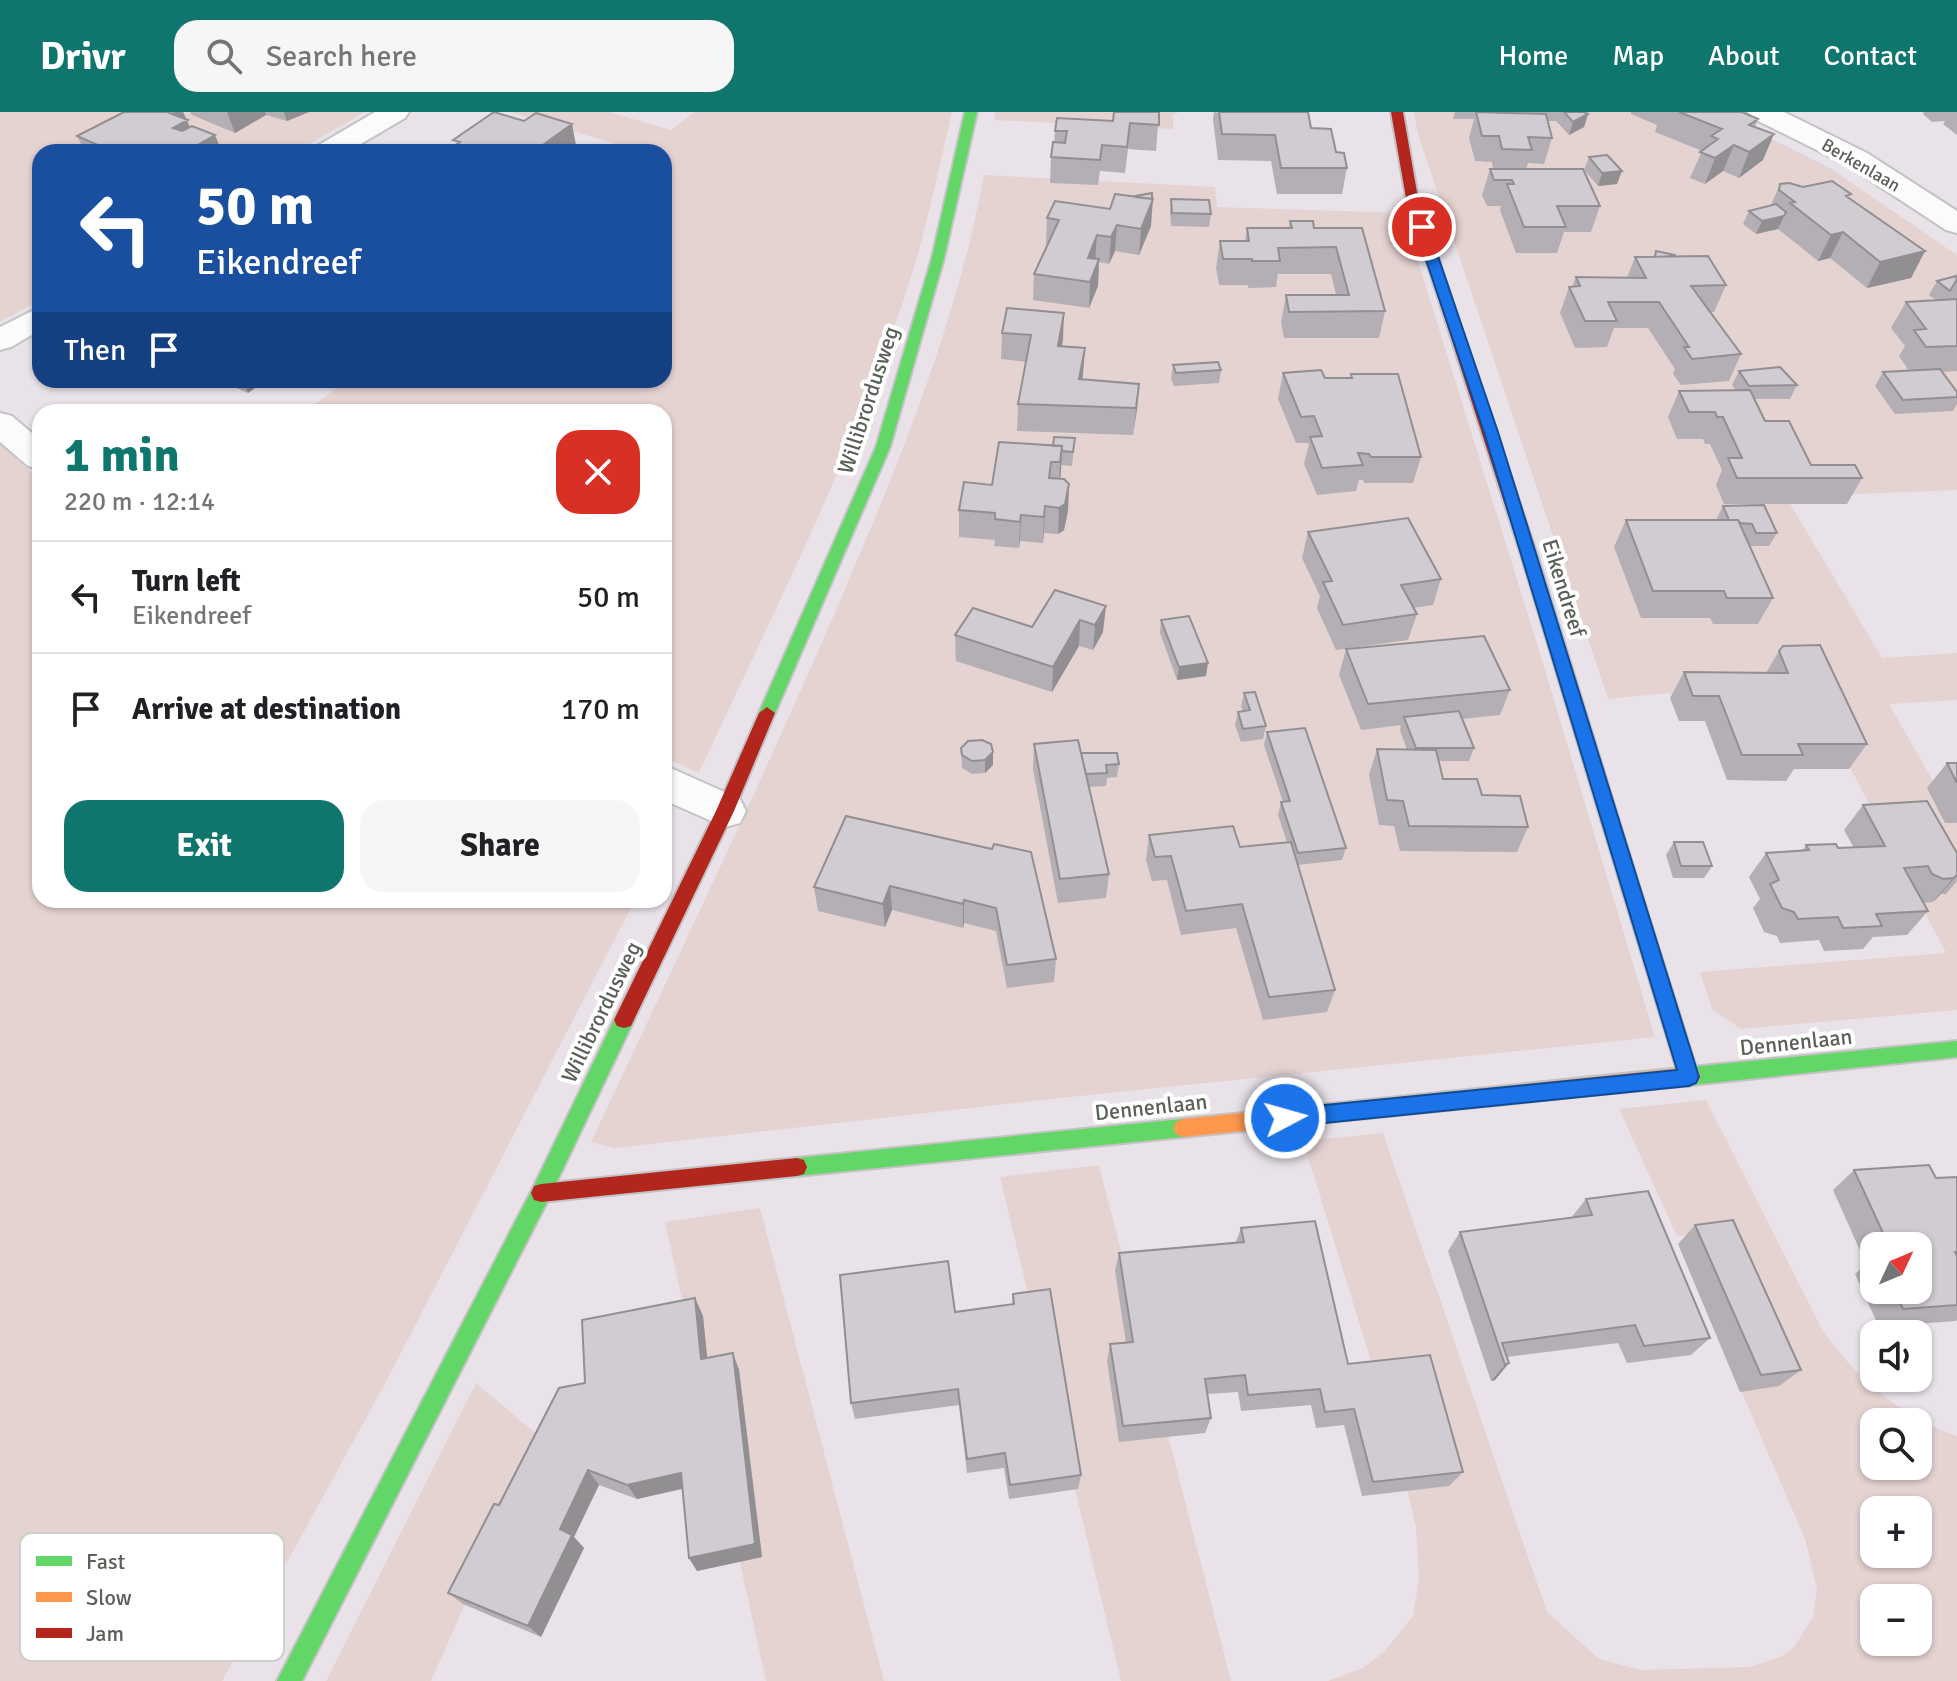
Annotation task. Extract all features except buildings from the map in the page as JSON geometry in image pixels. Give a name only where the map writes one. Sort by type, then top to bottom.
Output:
[{"type":"street","points":[[341,144],[395,112]]},
{"type":"street","name":"Willibrordusweg","points":[[289,1681],[541,1193],[725,811],[883,447],[938,258],[971,112]]},
{"type":"street","name":"Eikendreef","points":[[1397,112],[1412,198],[1491,432],[1689,1077]]},
{"type":"street","name":"Berkenlaan","points":[[1762,112],[1857,159],[1957,224]]},
{"type":"street","points":[[0,340],[32,322]]},
{"type":"street","points":[[0,424],[32,451]]},
{"type":"street","points":[[672,785],[725,811]]},
{"type":"street","name":"Dennenlaan","points":[[541,1193],[1957,1049]]},
{"type":"shaded area","points":[[0,112],[365,112],[310,144],[32,144],[32,304],[0,322]]},
{"type":"shaded area","points":[[510,112],[609,112],[671,130],[695,112],[952,112],[917,257],[866,404],[813,528],[699,773],[672,761],[672,404],[316,404],[336,388],[672,388],[672,144],[616,144]]},
{"type":"shaded area","points":[[995,112],[1179,112],[1173,115],[1173,129],[994,120]]},
{"type":"shaded area","points":[[1414,112],[1718,112],[1830,168],[1957,255],[1957,490],[1786,497],[1882,658],[1957,653],[1957,700],[1889,704],[1957,823],[1957,1010],[1741,1029],[1712,1009],[1700,972],[1946,953],[1809,688],[1608,699],[1418,134]]},
{"type":"shaded area","points":[[984,175],[1215,187],[1217,207],[1403,213],[1655,1037],[1051,1099],[615,1148],[591,1142],[775,747],[901,453],[957,288]]},
{"type":"shaded area","points":[[0,443],[32,473],[32,908],[631,908],[388,1378],[284,1568],[284,1533],[20,1533],[20,1661],[233,1661],[222,1681],[0,1681]]},
{"type":"shaded area","points":[[1706,1100],[1822,1329],[1860,1375],[1860,1392],[1880,1392],[1901,1408],[1860,1408],[1860,1480],[1932,1480],[1932,1425],[1957,1436],[1957,1681],[1328,1681],[1363,1668],[1384,1652],[1413,1616],[1419,1579],[1416,1527],[1397,1445],[1303,1141],[1383,1133],[1547,1612],[1599,1659],[1641,1670],[1750,1667],[1782,1656],[1794,1647],[1813,1617],[1817,1589],[1805,1539],[1725,1353],[1717,1231],[1677,1236],[1619,1109]]},
{"type":"shaded area","points":[[1099,1165],[1231,1681],[1121,1681],[1000,1177]]},
{"type":"shaded area","points":[[760,1208],[884,1681],[766,1681],[665,1222]]},
{"type":"shaded area","points":[[476,1383],[539,1436],[431,1681],[326,1681]]},
{"type":"traffic: fast","points":[[767,713],[883,447],[938,258],[971,112]]},
{"type":"traffic: fast","points":[[289,1681],[541,1193],[624,1020]]},
{"type":"traffic: fast","points":[[1691,1076],[1957,1049]]},
{"type":"traffic: fast","points":[[797,1167],[1183,1128]]},
{"type":"traffic: slow","points":[[1530,558],[1627,876]]},
{"type":"traffic: slow","points":[[1183,1128],[1691,1076]]},
{"type":"traffic: jam","points":[[1397,112],[1412,198],[1530,558]]},
{"type":"traffic: jam","points":[[624,1020],[725,811],[767,713]]},
{"type":"traffic: jam","points":[[1627,876],[1689,1077]]},
{"type":"traffic: jam","points":[[541,1193],[797,1167]]},
{"type":"route","points":[[1285,1118],[1689,1077],[1491,432],[1422,227]]}]
